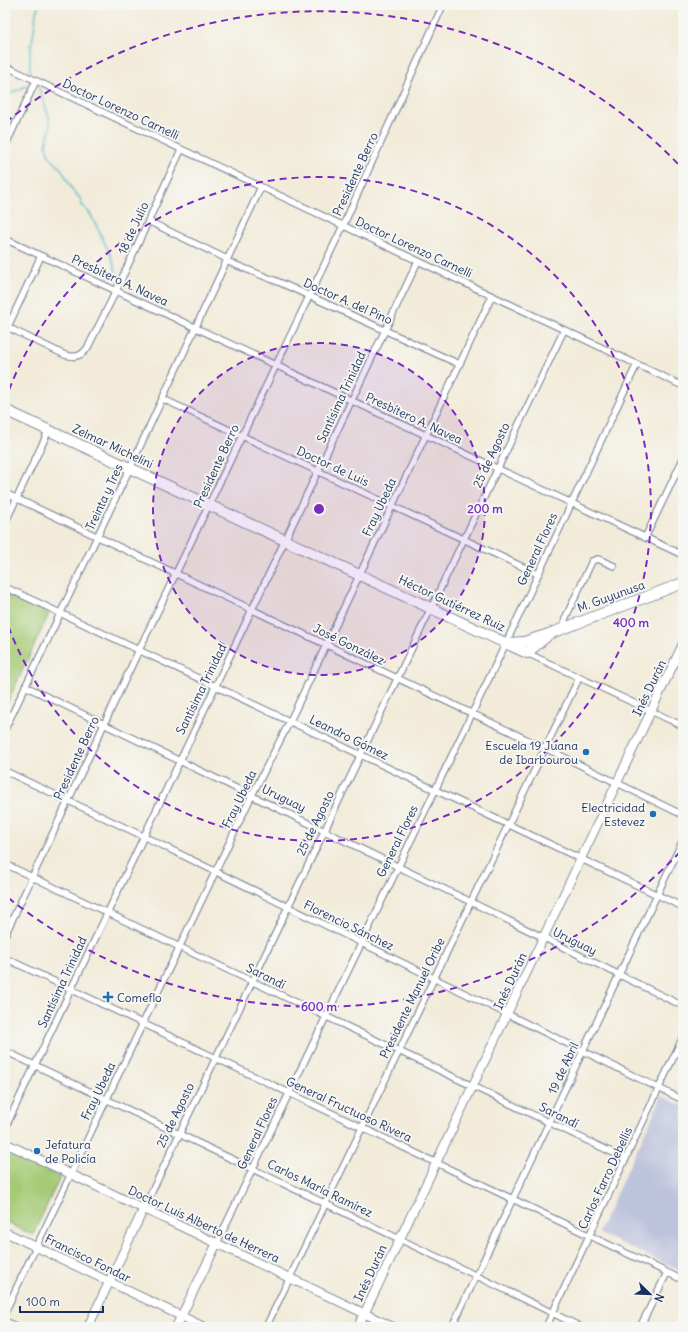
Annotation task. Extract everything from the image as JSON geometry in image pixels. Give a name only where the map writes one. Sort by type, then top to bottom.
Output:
[{"type":"highway","name":"Zelmar Michelini","points":[[5,410],[209,505]]},
{"type":"highway","name":"Héctor Gutiérrez Ruiz","points":[[209,505],[527,653]]},
{"type":"highway","name":"M. Guyunusa","points":[[506,643],[514,644],[549,634],[564,627],[683,584]]},
{"type":"highway","name":"M. Guyunusa","points":[[527,653],[549,634]]},
{"type":"highway","points":[[527,653],[527,647],[530,640]]},
{"type":"street","name":"Presidente Berro","points":[[5,935],[139,650],[177,574],[343,226],[443,5]]},
{"type":"street","name":"Doctor Lorenzo Carnelli","points":[[5,66],[683,386]]},
{"type":"street","points":[[5,146],[36,81]]},
{"type":"street","name":"18 de Julio","points":[[6,328],[65,355],[72,357],[80,356],[88,347],[116,291],[181,150]]},
{"type":"street","name":"Treinta y Tres","points":[[5,729],[163,399],[261,187]]},
{"type":"street","name":"Doctor A. del Pino","points":[[148,221],[227,260],[459,364]]},
{"type":"street","name":"Presbítero A. Navea","points":[[5,239],[683,555]]},
{"type":"street","points":[[6,328],[41,256]]},
{"type":"street","name":"Santísima Trinidad","points":[[5,1128],[418,261]]},
{"type":"street","name":"Fray Ubeda","points":[[5,1312],[252,795],[290,721],[492,296]]},
{"type":"street","name":"25 de Agosto","points":[[88,1327],[564,330]]},
{"type":"street","name":"General Flores","points":[[176,1327],[254,1169],[325,1017],[506,643],[637,364]]},
{"type":"street","name":"Doctor de Luis","points":[[163,399],[538,574]]},
{"type":"street","points":[[5,523],[49,430]]},
{"type":"street","points":[[645,538],[683,459]]},
{"type":"street","name":"José González","points":[[5,493],[472,713],[683,816]]},
{"type":"street","points":[[564,627],[565,619],[592,561],[598,559],[614,566]]},
{"type":"street","name":"Leandro Gómez","points":[[5,587],[683,907]]},
{"type":"street","name":"Inés Durán","points":[[358,1327],[683,644]]},
{"type":"street","name":"Héctor Gutiérrez Ruiz","points":[[527,653],[683,726]]},
{"type":"street","name":"Presidente Manuel Oribe","points":[[266,1327],[579,678]]},
{"type":"street","name":"Uruguay","points":[[25,686],[252,795],[683,1006]]},
{"type":"street","name":"Florencio Sánchez","points":[[5,771],[143,836],[683,1100]]},
{"type":"street","name":"19 de Abril","points":[[452,1327],[683,840]]},
{"type":"street","name":"Sarandí","points":[[5,864],[626,1159]]},
{"type":"street","name":"General Fructuoso Rivera","points":[[5,958],[683,1280]]},
{"type":"street","name":"Carlos Farro Debellis","points":[[546,1327],[683,1037]]},
{"type":"street","name":"Carlos María Ramírez","points":[[5,1051],[325,1203],[581,1327]]},
{"type":"street","name":"Doctor Luis Alberto de Herrera","points":[[5,1143],[393,1327]]},
{"type":"street","name":"Francisco Fondar","points":[[5,1232],[204,1327]]},
{"type":"street","points":[[640,1327],[667,1273]]},
{"type":"street","points":[[5,1321],[17,1327]]},
{"type":"shaded area","points":[[662,1096],[683,1106],[683,1272],[598,1233]]},
{"type":"green space","points":[[5,593],[49,614],[5,708]]},
{"type":"green space","points":[[6,1152],[60,1177],[33,1235],[5,1222]]},
{"type":"waterway","points":[[30,72],[30,53],[36,12],[39,5]]},
{"type":"waterway","points":[[5,96],[31,84]]},
{"type":"waterway","points":[[39,88],[49,117],[50,129],[46,145],[49,156],[62,170],[73,191],[80,198],[82,205],[91,215],[111,256],[117,275]]},
{"type":"place","name":"Escuela 19 Juana de Ibarbourou","points":[[586,752]]},
{"type":"place","name":"Electricidad Estevez","points":[[653,814]]},
{"type":"place","name":"Comeflo","points":[[108,997]]},
{"type":"place","name":"Jefatura de Policía","points":[[37,1151]]}]
